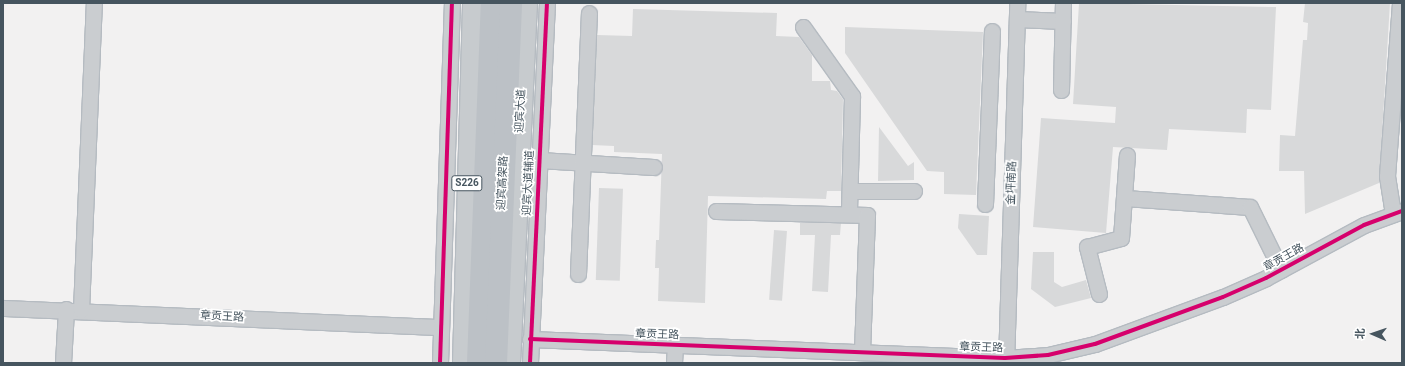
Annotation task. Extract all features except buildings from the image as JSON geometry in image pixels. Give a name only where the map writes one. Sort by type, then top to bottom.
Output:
[{"type":"highway","name":"迎宾高架路","points":[[491,3],[500,36],[496,363]]},
{"type":"highway","points":[[500,36],[512,3]]},
{"type":"highway","name":"迎宾高架路","points":[[478,363],[500,36]]},
{"type":"main road","name":"S226","points":[[462,363],[472,3]]},
{"type":"main road","name":"迎宾大道","points":[[510,363],[528,3]]},
{"type":"street","points":[[81,310],[94,3]]},
{"type":"street","points":[[440,363],[452,3]]},
{"type":"street","name":"迎宾大道辅道","points":[[530,363],[547,3]]},
{"type":"street","name":"金坪南路","points":[[1006,360],[1014,144],[1017,3]]},
{"type":"street","points":[[1061,90],[1063,3]]},
{"type":"street","points":[[1397,213],[1387,176],[1400,3]]},
{"type":"street","points":[[578,274],[589,13]]},
{"type":"street","points":[[1017,19],[1063,21]]},
{"type":"street","points":[[803,27],[852,96],[849,214]]},
{"type":"street","points":[[985,204],[992,31]]},
{"type":"street","points":[[988,144],[1014,144]]},
{"type":"street","points":[[1098,294],[1087,247],[1121,238],[1127,154]]},
{"type":"street","points":[[539,160],[654,167]]},
{"type":"street","points":[[850,191],[914,191]]},
{"type":"street","points":[[1125,198],[1250,207],[1281,270]]},
{"type":"street","points":[[716,211],[867,215],[862,352]]},
{"type":"street","name":"章贡王路","points":[[530,339],[675,344],[808,356],[862,352],[1006,360],[1048,355],[1095,344],[1223,297],[1281,270],[1364,225],[1397,213]]},
{"type":"street","name":"章贡王路","points":[[3,308],[66,309],[441,327]]},
{"type":"street","points":[[63,363],[66,309]]},
{"type":"street","points":[[674,363],[675,344]]},
{"type":"cycle path","points":[[440,363],[452,3]]},
{"type":"cycle path","points":[[530,363],[547,3]]},
{"type":"cycle path","points":[[530,339],[1005,358],[1048,355],[1095,344],[1223,297],[1266,278],[1364,225],[1402,211]]}]
